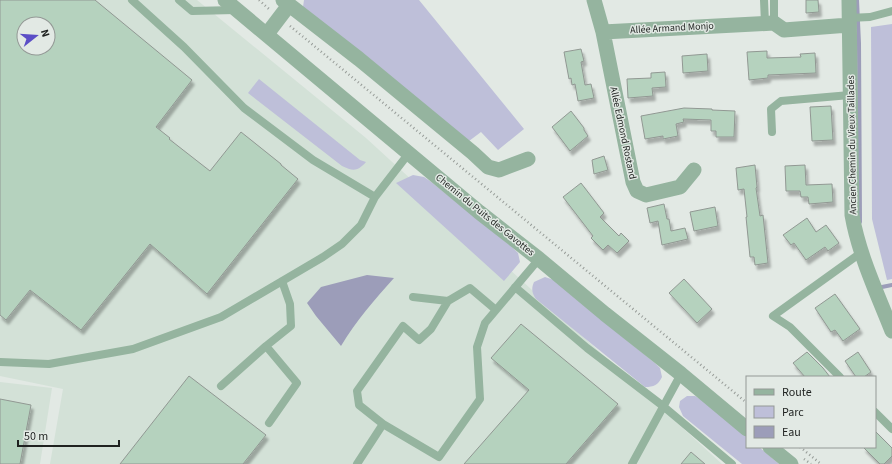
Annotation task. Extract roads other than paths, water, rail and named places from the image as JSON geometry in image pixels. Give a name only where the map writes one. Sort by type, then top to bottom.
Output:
[{"type":"street","name":"Chemin du Puits des Gavottes","points":[[225,0],[479,212],[539,259],[746,428]]},
{"type":"street","points":[[594,0],[602,32]]},
{"type":"street","name":"Ancien Chemin du Vieux Taillades","points":[[849,0],[852,215],[862,252],[892,332]]},
{"type":"street","points":[[266,34],[280,17],[286,2],[359,59],[488,167],[498,170],[528,159]]},
{"type":"street","points":[[770,23],[784,30],[849,22]]},
{"type":"street","name":"Allée Armand Monjo","points":[[602,32],[770,23]]},
{"type":"street","name":"Allée Edmond Rostand","points":[[602,32],[633,182],[637,191],[646,195],[680,187],[694,170]]},
{"type":"street","points":[[771,448],[791,464]]},
{"type":"lane","points":[[132,0],[184,47],[244,108],[313,160],[375,197]]},
{"type":"lane","points":[[179,0],[192,11],[238,10]]},
{"type":"lane","points":[[764,0],[770,23]]},
{"type":"lane","points":[[770,23],[774,0]]},
{"type":"lane","points":[[849,22],[870,18],[892,11]]},
{"type":"lane","points":[[772,132],[771,109],[781,101],[850,95]]},
{"type":"lane","points":[[0,362],[49,364],[133,349],[221,317],[323,257],[342,244],[361,225],[375,197],[409,154]]},
{"type":"lane","points":[[839,376],[790,327],[773,316],[862,252]]},
{"type":"lane","points":[[496,310],[470,288],[448,301],[431,329],[419,340],[403,326],[357,390],[359,405],[383,424],[440,460],[480,399],[477,347],[485,323],[496,310],[515,287],[539,259]]},
{"type":"lane","points":[[221,386],[291,326],[290,304],[282,281]]},
{"type":"lane","points":[[515,287],[587,348],[663,406],[732,464]]},
{"type":"lane","points":[[413,297],[448,301]]},
{"type":"lane","points":[[266,346],[297,383],[269,424]]},
{"type":"lane","points":[[632,464],[681,374]]},
{"type":"lane","points":[[876,413],[892,428]]},
{"type":"lane","points":[[357,464],[383,424]]},
{"type":"water","points":[[367,275],[394,278],[366,310],[341,346],[307,303],[321,287]]},
{"type":"waterway","points":[[857,0],[859,43],[860,222]]},
{"type":"waterway","points":[[882,287],[892,285]]}]
